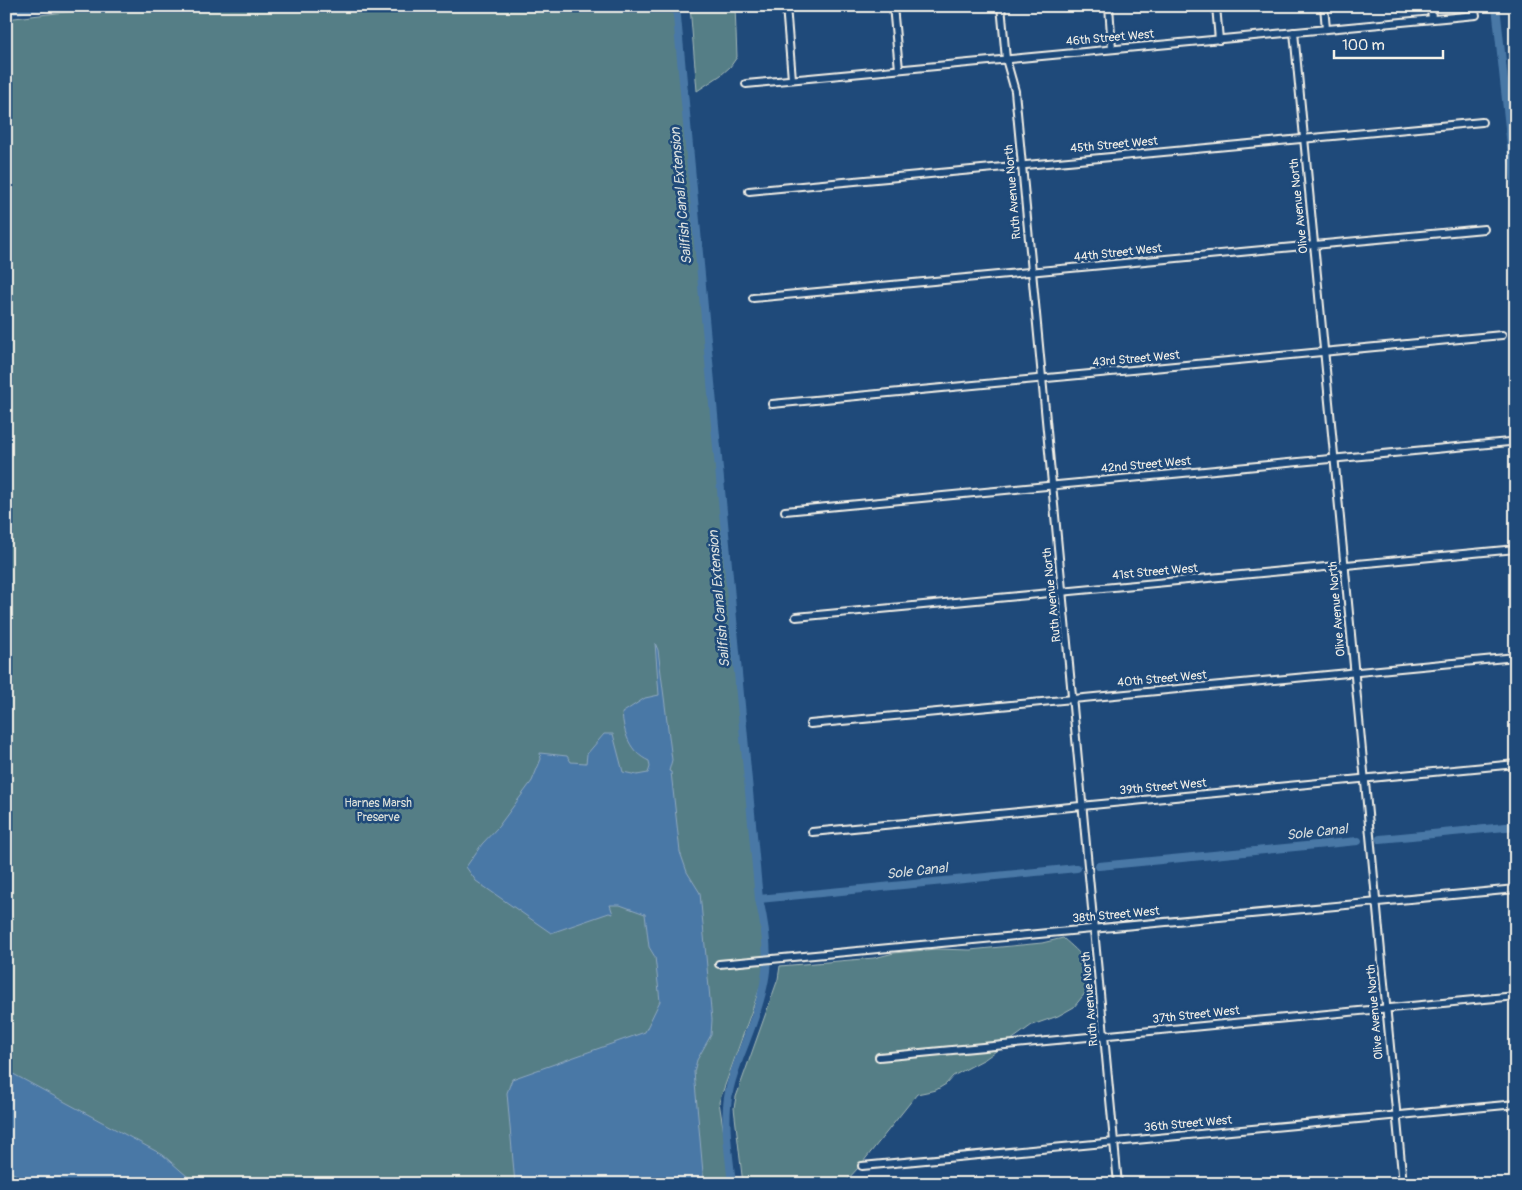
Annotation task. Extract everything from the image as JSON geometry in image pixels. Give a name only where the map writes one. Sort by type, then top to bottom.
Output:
[{"type":"street","points":[[786,6],[792,80]]},
{"type":"street","points":[[893,6],[899,69]]},
{"type":"street","name":"Ruth Avenue North","points":[[1001,6],[1006,59],[1015,91],[1118,1184]]},
{"type":"street","points":[[1109,6],[1112,49]]},
{"type":"street","points":[[1216,6],[1219,40]]},
{"type":"street","points":[[1324,6],[1326,29]]},
{"type":"street","points":[[1431,6],[1432,19]]},
{"type":"street","name":"46th Street West","points":[[746,84],[1476,15]]},
{"type":"street","name":"Olive Avenue North","points":[[1294,32],[1402,1184]]},
{"type":"street","name":"45th Street West","points":[[749,191],[1482,122]]},
{"type":"street","name":"44th Street West","points":[[753,298],[1484,229]]},
{"type":"street","name":"43rd Street West","points":[[772,404],[1502,335]]},
{"type":"street","name":"42nd Street West","points":[[785,511],[1509,442]]},
{"type":"street","name":"41st Street West","points":[[796,617],[1516,549]]},
{"type":"street","name":"40th Street West","points":[[810,724],[1516,657]]},
{"type":"street","name":"39th Street West","points":[[812,832],[1516,764]]},
{"type":"street","name":"38th Street West","points":[[719,964],[1516,889]]},
{"type":"street","name":"37th Street West","points":[[879,1057],[1516,996]]},
{"type":"street","name":"36th Street West","points":[[862,1166],[1516,1104]]},
{"type":"green space","name":"Harnes Marsh Preserve","points":[[116,6],[674,6],[766,971],[719,1102],[732,1184],[6,1184],[6,19]]},
{"type":"green space","points":[[690,6],[735,6],[737,57],[721,75],[697,91]]},
{"type":"green space","points":[[1063,938],[1084,959],[1088,970],[1090,987],[1074,1007],[1058,1016],[1032,1025],[985,1059],[953,1076],[946,1084],[936,1090],[917,1094],[859,1167],[841,1184],[743,1184],[734,1108],[736,1097],[778,979],[780,966],[874,958],[894,953],[936,949],[970,950],[1042,943]]},
{"type":"water","points":[[655,643],[658,650],[672,760],[669,771],[671,772],[680,852],[687,872],[700,893],[712,1020],[711,1035],[697,1060],[694,1072],[704,1184],[515,1184],[507,1093],[512,1079],[645,1032],[660,1001],[655,957],[649,947],[645,914],[620,905],[610,905],[613,914],[609,913],[551,933],[476,881],[466,867],[532,781],[541,759],[540,753],[567,756],[571,762],[586,763],[587,754],[604,734],[613,734],[623,772],[637,775],[648,773],[649,761],[632,747],[626,735],[622,713],[645,698],[659,695]]},
{"type":"water","points":[[6,1070],[163,1155],[196,1184],[32,1184],[6,1169]]},
{"type":"waterway","points":[[6,11],[51,6]]},
{"type":"waterway","name":"Sailfish Canal Extension","points":[[676,6],[759,899],[767,955],[766,971],[759,1003],[734,1073],[727,1103],[727,1138],[732,1184]]},
{"type":"waterway","points":[[1496,6],[1516,193]]},
{"type":"waterway","name":"Sole Canal","points":[[1380,839],[1516,826]]},
{"type":"waterway","name":"Sole Canal","points":[[1099,866],[1358,841]]},
{"type":"waterway","name":"Sole Canal","points":[[759,899],[1077,868]]}]
